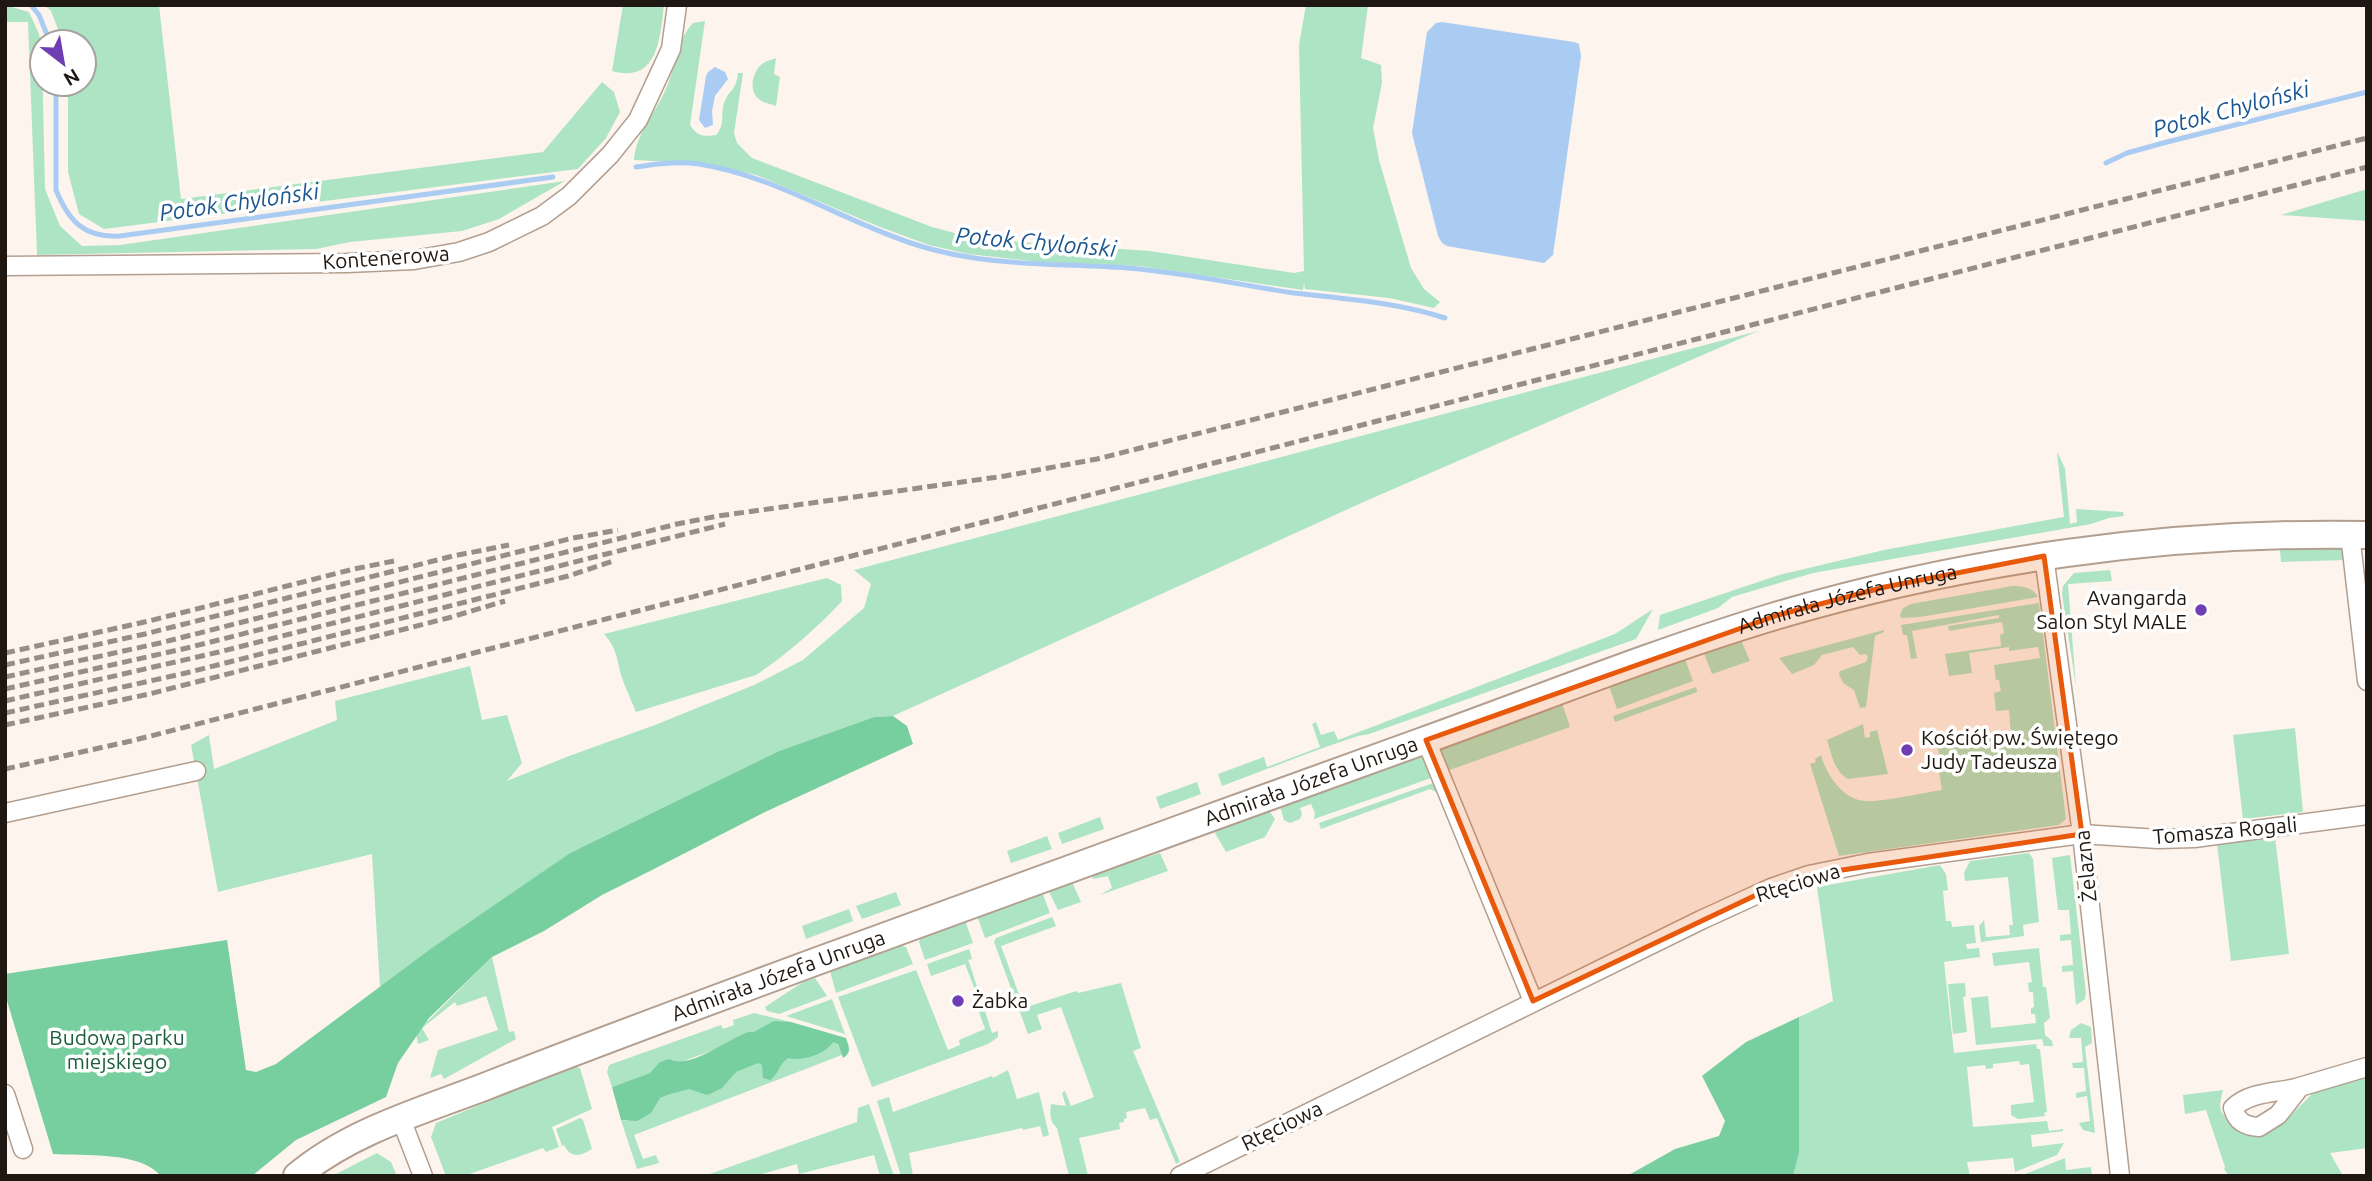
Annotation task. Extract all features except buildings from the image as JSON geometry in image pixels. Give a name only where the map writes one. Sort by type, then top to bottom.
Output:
[{"type":"street","name":"Kontenerowa","points":[[5,266],[374,262],[437,258],[489,242],[542,216],[569,196],[605,162],[638,120],[671,49],[677,5]]},
{"type":"street","name":"Admirała Józefa Unruga","points":[[297,1176],[314,1161],[338,1147],[401,1119],[607,1038],[1168,832],[1708,637],[1778,615],[1885,587],[2044,556],[2267,535],[2358,534]]},
{"type":"street","points":[[2358,534],[2367,681]]},
{"type":"street","name":"Żelazna","points":[[2044,556],[2082,834],[2120,1176]]},
{"type":"street","points":[[1426,740],[1533,1001]]},
{"type":"street","points":[[5,813],[196,771]]},
{"type":"street","name":"Tomasza Rogali","points":[[2082,834],[2158,839],[2194,838],[2367,815]]},
{"type":"street","name":"Rtęciowa","points":[[1180,1176],[1533,1001],[1760,893],[1809,876],[1868,863],[2082,834]]},
{"type":"street","points":[[2300,1087],[2367,1067]]},
{"type":"street","points":[[5,1094],[23,1149]]},
{"type":"street","points":[[401,1119],[423,1176]]},
{"type":"highlighted area","points":[[2044,556],[2082,834],[1809,875],[1771,888],[1533,1001],[1426,740],[1778,615],[1885,587]]},
{"type":"green space","points":[[5,5],[29,12],[36,28],[28,28],[28,22],[5,22]]},
{"type":"green space","points":[[44,5],[159,5],[181,199],[543,152],[602,82],[614,92],[620,112],[606,138],[578,169],[104,229],[79,214],[68,172],[68,98],[98,98],[98,28],[58,28],[51,11]]},
{"type":"green space","points":[[623,5],[664,5],[661,31],[654,55],[648,65],[639,71],[627,73],[612,71]]},
{"type":"green space","points":[[1306,5],[1368,5],[1361,58],[1381,65],[1382,83],[1373,128],[1379,160],[1411,268],[1424,289],[1440,302],[1434,308],[1389,298],[1305,289],[1304,283],[1303,290],[1139,266],[1059,264],[968,254],[929,245],[880,227],[756,175],[710,164],[634,160],[643,130],[668,84],[683,37],[693,23],[705,21],[690,125],[701,135],[716,135],[721,127],[726,98],[736,84],[738,73],[743,73],[734,133],[737,143],[752,158],[932,227],[977,239],[1150,251],[1294,273],[1304,271],[1299,45]]},
{"type":"green space","points":[[776,58],[774,74],[780,77],[776,106],[756,97],[753,82],[761,65]]},
{"type":"green space","points":[[31,98],[43,98],[45,189],[60,226],[82,246],[120,245],[565,181],[499,219],[462,231],[350,242],[316,249],[37,255]]},
{"type":"green space","points":[[2367,189],[2367,221],[2281,215]]},
{"type":"green space","points":[[1758,331],[1368,500],[893,716],[874,717],[779,751],[570,853],[380,987],[372,854],[218,892],[191,745],[209,735],[214,769],[337,720],[335,701],[470,666],[482,720],[507,715],[522,763],[507,781],[754,685],[803,660],[864,608],[871,584],[854,570]]},
{"type":"green space","points":[[2057,452],[2065,468],[2070,524],[2077,522],[2076,509],[2123,512],[2124,516],[1813,573],[1732,597],[1718,608],[1658,630],[1660,615],[1779,575],[1884,550],[2064,517]]},
{"type":"green space","points":[[2286,545],[2341,545],[2347,560],[2281,562],[2280,550]]},
{"type":"green space","points":[[2110,570],[2112,581],[2068,584],[2076,687],[2063,586],[2074,573]]},
{"type":"green space","points":[[827,578],[841,585],[842,601],[801,641],[768,667],[756,675],[636,712],[614,648],[604,634]]},
{"type":"green space","points":[[2012,586],[2030,589],[2038,597],[1920,617],[1901,618],[1900,615],[1903,608],[1911,604]]},
{"type":"green space","points":[[2039,603],[2066,819],[2059,825],[1839,856],[1810,764],[1816,762],[1815,759],[1821,755],[1837,785],[1857,800],[1882,800],[1942,790],[1937,744],[2011,734],[2009,710],[1996,711],[1994,693],[2001,691],[1994,665],[2040,658],[2038,647],[2009,651],[2009,647],[1969,653],[1972,673],[1949,676],[1945,654],[2001,646],[2000,635],[2004,633],[2002,622],[1949,631],[1948,626],[1999,618],[1999,615],[1912,631],[1917,658],[1911,659],[1907,635],[1903,635],[1901,625]]},
{"type":"green space","points":[[1653,609],[1636,639],[1222,786],[1218,774],[1264,757],[1267,767],[1320,747],[1312,724],[1316,722],[1321,735],[1334,731],[1338,740],[1615,634]]},
{"type":"green space","points":[[1884,630],[1875,636],[1866,707],[1860,708],[1854,690],[1843,683],[1839,674],[1840,671],[1866,662],[1866,654],[1860,655],[1853,647],[1822,655],[1814,665],[1792,674],[1779,658]]},
{"type":"green space","points":[[1741,640],[1750,661],[1712,674],[1704,653]]},
{"type":"green space","points":[[1685,659],[1693,681],[1617,709],[1609,686],[1612,683]]},
{"type":"green space","points":[[1696,687],[1697,692],[1615,722],[1613,716]]},
{"type":"green space","points":[[1561,700],[1570,727],[1447,771],[1440,752],[1441,747]]},
{"type":"green space","name":"Budowa parku miejskiego","points":[[893,716],[907,726],[913,744],[765,812],[602,895],[544,931],[492,957],[429,1018],[398,1063],[386,1097],[296,1140],[252,1176],[161,1176],[152,1168],[126,1159],[53,1154],[5,994],[5,974],[227,940],[246,1070],[256,1072],[276,1064],[432,948],[570,853],[779,751],[874,717]]},
{"type":"green space","points":[[1863,724],[1865,738],[1870,737],[1870,732],[1877,730],[1888,774],[1848,779],[1837,767],[1827,740]]},
{"type":"green space","points":[[2295,728],[2303,812],[2243,819],[2233,735]]},
{"type":"green space","points":[[1417,753],[1427,759],[1434,777],[1314,819],[1315,813],[1311,804],[1300,808],[1300,819],[1290,823],[1284,820],[1279,803]]},
{"type":"green space","points":[[1197,782],[1201,794],[1160,809],[1156,797]]},
{"type":"green space","points":[[1436,782],[1443,801],[1441,802],[1438,793],[1430,789],[1321,829],[1319,823]]},
{"type":"green space","points":[[1264,808],[1275,819],[1265,837],[1226,852],[1215,833],[1218,830],[1215,826]]},
{"type":"green space","points":[[1100,817],[1104,829],[1062,844],[1058,833]]},
{"type":"green space","points":[[1047,836],[1052,849],[1011,863],[1007,851]]},
{"type":"green space","points":[[2275,837],[2289,954],[2231,961],[2217,844]]},
{"type":"green space","points":[[1160,853],[1168,871],[1100,895],[1112,888],[1108,876],[1093,879],[1091,873],[1094,870],[1122,865]]},
{"type":"green space","points":[[2029,853],[2033,859],[2039,922],[2023,925],[2024,936],[1981,942],[1979,926],[1984,920],[1986,937],[2010,935],[2009,925],[2013,925],[2008,877],[1965,881],[1964,873],[1970,861]]},
{"type":"green space","points":[[2070,855],[2086,993],[2085,999],[2076,1005],[2073,971],[2062,972],[2062,966],[2073,965],[2071,940],[2060,941],[2060,935],[2071,934],[2069,910],[2058,910],[2052,858]]},
{"type":"green space","points":[[1940,865],[1946,874],[1948,890],[1943,891],[1946,921],[1951,921],[1952,927],[1974,925],[1976,943],[1966,944],[1967,949],[1979,948],[1980,957],[1944,962],[1954,1053],[2036,1044],[2037,1049],[2040,1049],[2047,1112],[2044,1113],[2045,1116],[2018,1119],[2011,1115],[2011,1105],[2034,1102],[2029,1064],[2020,1065],[2019,1061],[1993,1064],[1993,1068],[1986,1069],[1985,1065],[1967,1067],[1973,1127],[2047,1121],[2049,1131],[2063,1131],[2031,1135],[2032,1147],[2064,1143],[2057,1155],[2015,1172],[2013,1158],[1967,1162],[1970,1176],[1793,1176],[1799,1153],[1799,1017],[1833,1001],[1817,887]]},
{"type":"green space","points":[[1072,882],[1081,902],[1058,910],[1047,888]]},
{"type":"green space","points":[[896,892],[901,905],[862,919],[856,906]]},
{"type":"green space","points":[[1042,892],[1050,913],[985,938],[977,916]]},
{"type":"green space","points":[[849,909],[853,921],[806,939],[802,926]]},
{"type":"green space","points":[[1052,917],[1056,926],[1001,946],[1024,1008],[1076,991],[1078,993],[1121,983],[1141,1048],[1133,1051],[1180,1162],[1176,1164],[1157,1118],[1150,1120],[1145,1108],[1126,1112],[1127,1118],[1119,1123],[1120,1129],[1079,1138],[1088,1176],[1069,1176],[1057,1128],[1051,1120],[1051,1104],[1066,1106],[1062,1093],[1065,1091],[1071,1106],[1094,1097],[1061,1007],[1037,1015],[1042,1029],[1028,1034],[994,942],[996,938]]},
{"type":"green space","points":[[962,920],[966,923],[973,943],[925,960],[919,942],[921,936]]},
{"type":"green space","points":[[893,944],[906,947],[913,964],[836,993],[831,967]]},
{"type":"green space","points":[[2039,948],[2043,987],[2046,987],[2050,1018],[2044,1023],[2045,1035],[2052,1041],[2053,1046],[2044,1046],[2042,1039],[1976,1045],[1971,998],[1988,996],[1991,1028],[2036,1023],[2035,1014],[2031,1014],[2031,1008],[2034,1007],[2033,992],[2029,992],[2028,983],[2032,982],[2029,962],[1994,966],[1992,953]]},
{"type":"green space","points":[[969,949],[972,959],[968,960],[992,1033],[998,1031],[998,1037],[988,1044],[872,1087],[838,997],[916,970],[948,1050],[960,1045],[959,1040],[985,1029],[965,964],[931,976],[927,964]]},
{"type":"green space","points":[[492,957],[509,1032],[514,1031],[516,1039],[444,1079],[441,1074],[430,1078],[438,1050],[498,1030],[486,996],[457,1006],[455,1002],[422,1028],[429,1040],[418,1044],[416,1033]]},
{"type":"green space","points":[[815,978],[827,996],[779,1014],[767,1011],[765,1007],[803,982]]},
{"type":"green space","points":[[1965,983],[1966,996],[1963,997],[1967,1032],[1953,1034],[1948,984]]},
{"type":"green space","points":[[832,999],[845,1034],[786,1016]]},
{"type":"green space","points":[[754,1013],[791,1022],[612,1087],[607,1072],[609,1065],[721,1025],[723,1029],[734,1025],[733,1020]]},
{"type":"green space","points":[[1799,1017],[1799,1153],[1793,1176],[1627,1176],[1675,1149],[1719,1136],[1725,1121],[1702,1076],[1746,1042]]},
{"type":"green space","points":[[774,1021],[791,1022],[846,1038],[849,1051],[843,1058],[838,1044],[833,1042],[813,1056],[788,1058],[770,1080],[763,1078],[762,1065],[758,1063],[736,1072],[722,1088],[712,1093],[707,1095],[689,1089],[670,1094],[660,1098],[651,1113],[637,1121],[621,1120],[612,1087],[650,1073],[660,1062],[669,1059],[690,1060]]},
{"type":"green space","points":[[2081,1023],[2091,1027],[2092,1043],[2085,1047],[2095,1133],[2083,1130],[2079,1123],[2090,1121],[2087,1096],[2076,1098],[2076,1093],[2086,1091],[2084,1068],[2073,1068],[2072,1063],[2083,1062],[2081,1038],[2069,1038],[2071,1030]]},
{"type":"green space","points":[[834,1035],[842,1055],[634,1135],[643,1159],[656,1155],[659,1163],[637,1169],[621,1120],[628,1121],[625,1112],[764,1056]]},
{"type":"green space","points":[[573,1066],[580,1068],[592,1109],[552,1127],[559,1147],[546,1152],[543,1148],[464,1176],[446,1176],[431,1137],[436,1123]]},
{"type":"green space","points":[[1008,1070],[1017,1099],[1039,1092],[1049,1135],[1043,1137],[1040,1126],[1022,1128],[909,1153],[913,1176],[901,1176],[877,1101],[889,1097],[893,1112],[992,1076],[993,1078]]},
{"type":"green space","points":[[2367,1072],[2367,1148],[2330,1153],[2343,1176],[2229,1176],[2224,1169],[2206,1110],[2185,1114],[2183,1095],[2223,1090],[2221,1112],[2237,1128],[2271,1127],[2287,1119],[2317,1089]]},
{"type":"green space","points":[[869,1104],[894,1176],[880,1176],[874,1155],[799,1174],[797,1164],[755,1176],[704,1176],[857,1122],[858,1108]]},
{"type":"green space","points":[[580,1118],[592,1149],[576,1155],[562,1146],[556,1129]]},
{"type":"green space","points":[[377,1153],[391,1162],[397,1176],[332,1176]]},
{"type":"green space","points":[[2065,1158],[2066,1170],[2091,1167],[2092,1176],[2020,1176]]},
{"type":"water","points":[[1436,23],[1579,44],[1581,56],[1553,255],[1544,263],[1447,246],[1438,236],[1412,133],[1427,32]]},
{"type":"water","points":[[715,67],[725,72],[728,79],[715,96],[713,125],[705,128],[699,120],[706,76]]},
{"type":"waterway","name":"Potok Chyloński","points":[[31,5],[44,28]]},
{"type":"waterway","name":"Potok Chyloński","points":[[2106,163],[2127,153],[2167,142],[2367,92]]},
{"type":"waterway","name":"Potok Chyloński","points":[[56,98],[56,190],[67,211],[80,226],[108,236],[553,177]]},
{"type":"waterway","name":"Potok Chyloński","points":[[636,167],[683,163],[727,170],[783,189],[917,245],[969,257],[1169,272],[1294,293],[1389,305],[1445,318]]},
{"type":"railway","points":[[5,689],[187,648],[677,524],[1005,476],[1097,459],[2367,138]]},
{"type":"railway","points":[[5,769],[131,741],[2367,167]]},
{"type":"railway","points":[[5,701],[219,652],[725,524]]},
{"type":"railway","points":[[5,677],[160,643],[573,538],[618,530]]},
{"type":"railway","points":[[5,665],[145,634],[453,556],[509,545]]},
{"type":"railway","points":[[5,653],[394,561]]},
{"type":"railway","points":[[5,713],[186,673],[568,576],[613,561]]},
{"type":"railway","points":[[5,725],[149,694],[505,601]]},
{"type":"place","name":"Avangarda Salon Styl MALE","points":[[2201,610]]},
{"type":"place","name":"Kościół pw. Świętego Judy Tadeusza","points":[[1907,750]]},
{"type":"place","name":"Żabka","points":[[958,1001]]}]
